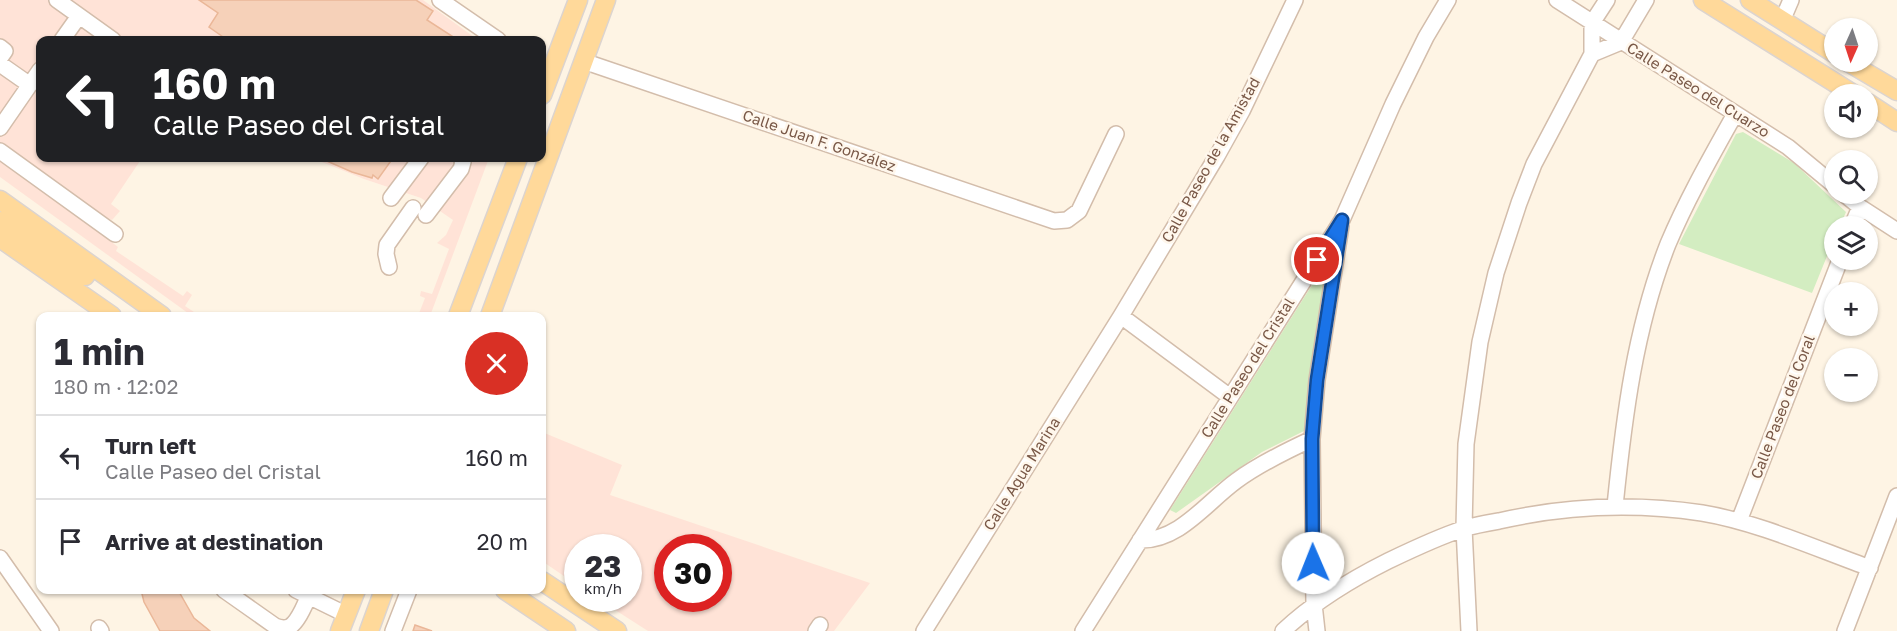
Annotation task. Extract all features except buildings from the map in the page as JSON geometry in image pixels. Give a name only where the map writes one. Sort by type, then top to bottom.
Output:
[{"type":"main road","points":[[546,71],[578,0]]},
{"type":"main road","points":[[491,312],[606,0]]},
{"type":"main road","points":[[1702,0],[1837,84]]},
{"type":"main road","points":[[1750,0],[1824,47]]},
{"type":"main road","points":[[1865,72],[1897,91]]},
{"type":"main road","points":[[1878,109],[1896,119]]},
{"type":"main road","points":[[459,312],[516,162]]},
{"type":"main road","points":[[0,200],[156,312]]},
{"type":"main road","points":[[0,221],[78,276],[85,276],[92,266]]},
{"type":"main road","points":[[488,234],[510,230],[524,224]]},
{"type":"main road","points":[[0,238],[106,312]]},
{"type":"main road","points":[[546,584],[617,631]]},
{"type":"main road","points":[[343,623],[354,594]]},
{"type":"main road","points":[[369,631],[383,594]]},
{"type":"main road","points":[[511,594],[566,631]]},
{"type":"street","points":[[57,0],[107,36]]},
{"type":"street","points":[[440,0],[492,36]]},
{"type":"street","name":"Calle Paseo de la Amistad","points":[[1121,316],[1242,111],[1294,0]]},
{"type":"street","name":"Calle Paseo del Cristal","points":[[1083,631],[1342,220],[1393,104],[1426,37],[1448,0]]},
{"type":"street","name":"Calle Paseo del Cuarzo","points":[[1557,0],[1788,147],[1824,177]]},
{"type":"street","points":[[1469,631],[1464,528],[1466,444],[1480,342],[1496,273],[1519,203],[1534,164],[1592,54],[1592,23],[1607,0]]},
{"type":"street","points":[[1592,54],[1621,42],[1646,0]]},
{"type":"street","points":[[1782,21],[1791,0]]},
{"type":"street","points":[[65,36],[79,16]]},
{"type":"street","points":[[0,47],[5,51],[0,58]]},
{"type":"street","name":"Calle Juan F. González","points":[[584,61],[1054,221],[1067,220],[1079,211],[1116,134]]},
{"type":"street","points":[[0,64],[30,85]]},
{"type":"street","points":[[0,128],[36,76]]},
{"type":"street","points":[[1615,507],[1624,414],[1634,360],[1651,296],[1667,246],[1684,206],[1735,114]]},
{"type":"street","points":[[0,151],[115,234]]},
{"type":"street","points":[[391,198],[418,162]]},
{"type":"street","points":[[389,267],[386,254],[387,245],[461,169],[462,162]]},
{"type":"street","points":[[1856,204],[1897,231]]},
{"type":"street","points":[[1856,216],[1860,207]]},
{"type":"street","points":[[1317,631],[1314,604],[1312,439],[1317,380],[1342,220]]},
{"type":"street","name":"Calle Paseo del Coral","points":[[1739,521],[1836,270]]},
{"type":"street","points":[[1121,316],[1230,397]]},
{"type":"street","name":"Calle Agua Marina","points":[[924,631],[1121,316]]},
{"type":"street","points":[[1140,540],[1165,536],[1184,524],[1236,481],[1267,461],[1312,439]]},
{"type":"street","points":[[1845,631],[1897,496]]},
{"type":"street","points":[[1283,631],[1314,604],[1362,574],[1411,550],[1464,528],[1519,516],[1566,510],[1615,507],[1702,513],[1739,521],[1870,568]]},
{"type":"street","points":[[0,558],[47,629]]},
{"type":"street","points":[[228,594],[282,629],[293,625],[304,594]]},
{"type":"street","points":[[307,594],[343,623]]},
{"type":"street","points":[[393,631],[407,594]]},
{"type":"shaded area","points":[[0,0],[423,0],[472,36],[36,36],[36,162],[139,162],[111,204],[120,211],[112,220],[101,215],[92,227],[118,247],[116,251],[183,296],[187,291],[192,295],[185,306],[194,312],[186,312],[0,177]]},
{"type":"shaded area","points":[[322,162],[488,162],[431,312],[420,312],[425,298],[420,296],[421,291],[432,294],[449,249],[437,243],[446,235],[453,220],[421,198]]},
{"type":"shaded area","points":[[546,434],[622,465],[610,495],[725,534],[654,534],[654,612],[732,612],[732,536],[870,583],[834,631],[648,631],[618,612],[642,612],[642,534],[564,534],[564,576],[546,564]]},
{"type":"green space","points":[[1743,132],[1794,163],[1824,191],[1824,204],[1838,204],[1846,212],[1844,216],[1824,216],[1824,264],[1812,293],[1679,244],[1736,134]]},
{"type":"green space","points":[[1319,274],[1326,279],[1315,340],[1304,431],[1262,452],[1176,513],[1170,510]]},
{"type":"route","points":[[1313,563],[1312,439],[1317,380],[1342,220],[1317,260]]}]
